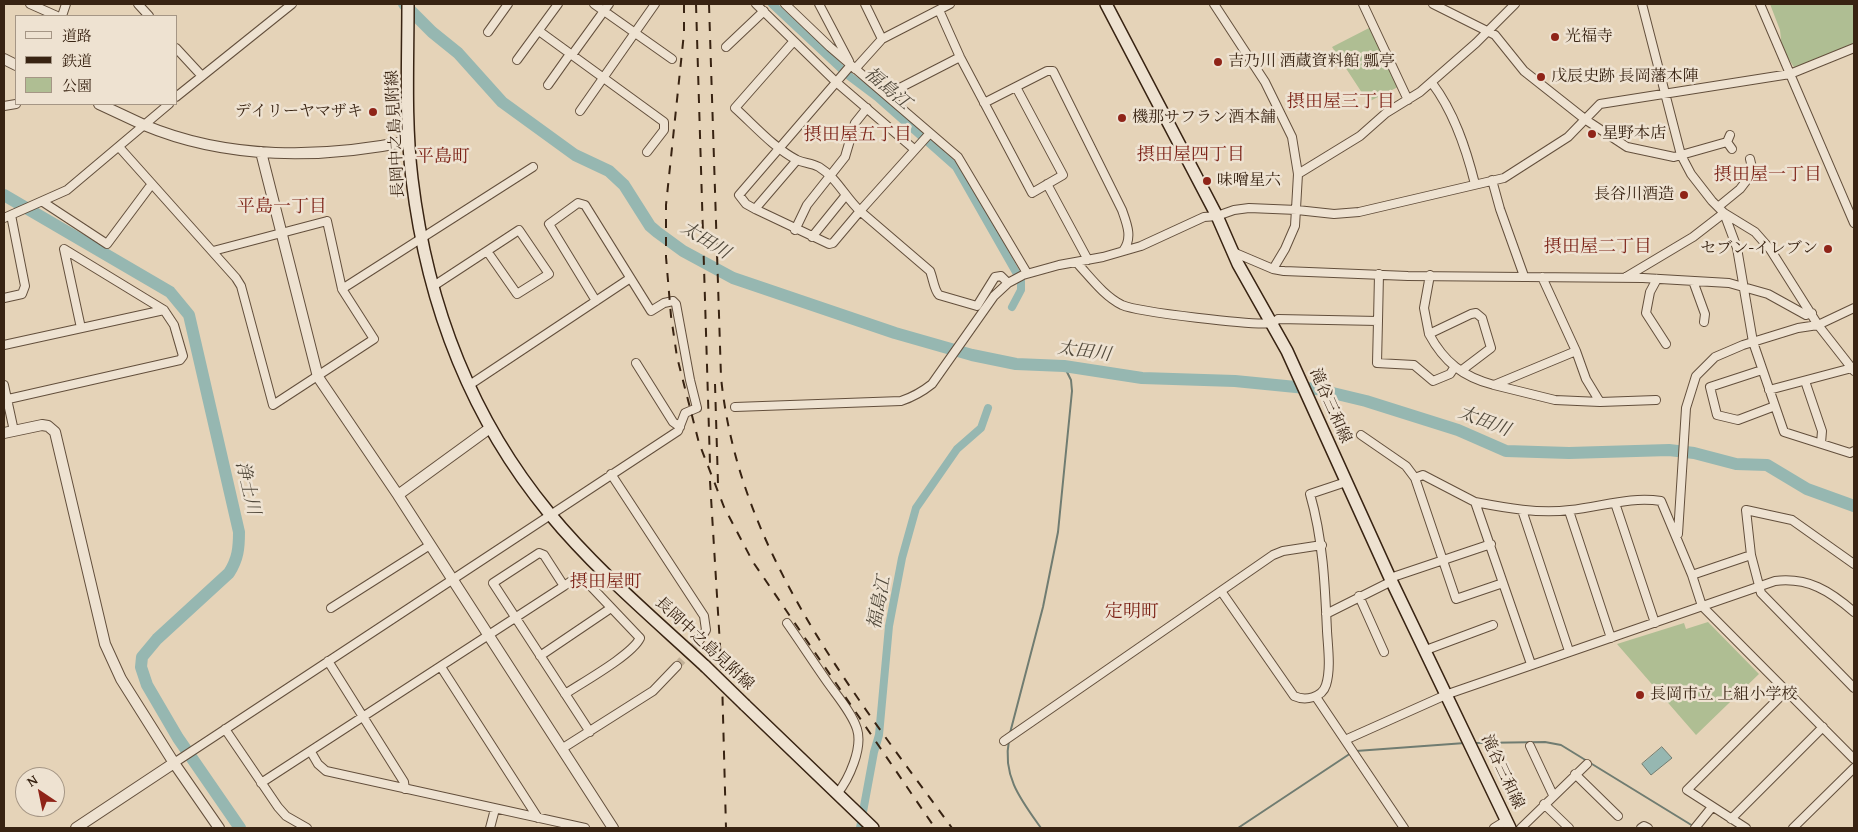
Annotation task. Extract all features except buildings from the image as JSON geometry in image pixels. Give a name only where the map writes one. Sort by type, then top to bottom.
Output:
[{"type":"main road","name":"長岡中之島見附線","points":[[408,4],[409,141],[421,241],[448,340],[468,386],[490,428],[515,468],[550,514],[610,578],[746,705],[872,828]]},
{"type":"main road","name":"滝谷三和線","points":[[1106,4],[1217,216],[1231,251],[1273,323],[1294,365],[1391,579],[1448,694],[1508,824]]},
{"type":"street","points":[[30,4],[55,15]]},
{"type":"street","points":[[138,4],[147,15]]},
{"type":"street","points":[[178,96],[292,4]]},
{"type":"street","points":[[488,32],[508,4]]},
{"type":"street","points":[[517,60],[558,4]]},
{"type":"street","points":[[594,4],[672,60]]},
{"type":"street","points":[[548,85],[609,4]]},
{"type":"street","points":[[580,111],[655,4]]},
{"type":"street","points":[[756,4],[793,42],[867,108],[917,146]]},
{"type":"street","points":[[785,4],[852,67],[963,164],[1025,274]]},
{"type":"street","points":[[819,4],[852,67]]},
{"type":"street","points":[[865,4],[882,39]]},
{"type":"street","points":[[928,134],[833,243],[823,243],[795,230],[755,209],[739,198],[740,192],[837,81],[882,39],[950,4]]},
{"type":"street","points":[[1214,4],[1265,82],[1290,130],[1298,174],[1297,210],[1292,236],[1273,269]]},
{"type":"street","points":[[1362,4],[1408,100]]},
{"type":"street","points":[[1433,4],[1488,31],[1507,47],[1524,71],[1586,120],[1627,147],[1668,156],[1681,155],[1730,142]]},
{"type":"street","points":[[1298,174],[1368,131],[1386,113],[1432,83],[1515,4]]},
{"type":"street","points":[[1642,4],[1681,155],[1691,174],[1724,213],[1750,228],[1761,238],[1812,313],[1818,325],[1853,369],[1770,390]]},
{"type":"street","points":[[1760,4],[1854,223]]},
{"type":"street","points":[[939,10],[960,57],[1032,194],[1063,175],[1016,87]]},
{"type":"street","points":[[726,47],[764,11]]},
{"type":"street","points":[[539,32],[664,122],[664,130],[647,152]]},
{"type":"street","points":[[793,42],[735,108],[778,147],[797,160],[818,166],[843,188],[846,195],[860,211],[930,271],[936,290],[940,295],[977,306],[995,277],[1001,276],[1010,281]]},
{"type":"street","points":[[735,407],[901,401],[921,393],[936,380],[979,315],[981,315],[994,296],[1010,281],[1025,274],[1078,263],[1155,241],[1204,217],[1217,216],[1249,208],[1334,214],[1360,212],[1420,199],[1492,180],[1514,173],[1544,154],[1586,120],[1600,104],[1790,74],[1854,48]]},
{"type":"street","points":[[178,50],[201,76]]},
{"type":"street","points":[[886,95],[960,57]]},
{"type":"street","points":[[984,103],[1047,71],[1054,74],[1122,210],[1128,229],[1129,240],[1123,251]]},
{"type":"street","points":[[1432,83],[1446,103],[1462,140],[1474,184]]},
{"type":"street","points":[[101,105],[145,125],[206,143],[261,152],[352,151],[409,141]]},
{"type":"street","points":[[4,298],[22,294],[25,286],[10,216],[67,190],[168,105]]},
{"type":"street","points":[[795,230],[807,206],[845,157],[854,123],[867,108]]},
{"type":"street","points":[[119,147],[151,185],[213,251],[241,286],[273,405],[374,339],[342,289],[327,221],[213,251]]},
{"type":"street","points":[[261,152],[318,376],[398,495],[613,828]]},
{"type":"street","points":[[1718,207],[1740,189],[1753,172],[1750,159]]},
{"type":"street","points":[[755,209],[797,160]]},
{"type":"street","points":[[342,289],[421,241],[533,167]]},
{"type":"street","points":[[1492,180],[1500,209],[1524,276]]},
{"type":"street","points":[[1047,184],[1088,260]]},
{"type":"street","points":[[43,202],[107,244],[151,185]]},
{"type":"street","points":[[812,237],[846,195]]},
{"type":"street","points":[[76,828],[674,434],[680,427],[685,413],[697,408],[676,304],[673,301],[664,303],[651,311],[584,205],[578,203],[549,224],[596,301]]},
{"type":"street","points":[[1622,279],[1693,237],[1724,213]]},
{"type":"street","points":[[1724,213],[1737,248],[1753,342],[1784,432],[1821,442],[1850,453],[1854,451]]},
{"type":"street","points":[[432,287],[519,230],[549,274],[517,294],[487,251]]},
{"type":"street","points":[[5,400],[180,360],[183,351],[170,316],[164,310],[64,249],[81,328]]},
{"type":"street","points":[[1231,251],[1273,269],[1379,274],[1657,279],[1738,284],[1768,294],[1806,315],[1812,313]]},
{"type":"street","points":[[1078,263],[1104,291],[1124,306],[1156,312],[1273,323],[1278,319],[1378,321]]},
{"type":"street","points":[[1379,274],[1376,363],[1414,365],[1433,380],[1450,374],[1491,348],[1482,318],[1476,313],[1429,334]]},
{"type":"street","points":[[1430,275],[1424,308],[1429,334],[1438,350],[1458,369],[1484,383],[1555,400],[1600,402],[1656,400]]},
{"type":"street","points":[[1542,276],[1576,351],[1586,380],[1600,402]]},
{"type":"street","points":[[468,386],[629,279]]},
{"type":"street","points":[[1657,279],[1650,292],[1646,313],[1666,344]]},
{"type":"street","points":[[1693,281],[1705,314],[1704,322]]},
{"type":"street","points":[[1678,538],[1685,418],[1690,392],[1701,369],[1725,351],[1798,328],[1818,325],[1854,308]]},
{"type":"street","points":[[4,345],[164,310]]},
{"type":"street","points":[[1494,386],[1576,351]]},
{"type":"street","points":[[636,363],[674,422],[680,427]]},
{"type":"street","points":[[1762,370],[1710,387],[1717,414],[1738,420],[1775,406]]},
{"type":"street","points":[[1806,381],[1822,431],[1821,442]]},
{"type":"street","points":[[4,385],[9,432],[42,425],[48,426],[55,432],[105,644],[122,679],[179,760],[219,828]]},
{"type":"street","points":[[398,495],[490,428]]},
{"type":"street","points":[[1361,435],[1406,466],[1415,478],[1456,599],[1503,583]]},
{"type":"street","points":[[611,474],[704,616],[706,630],[699,641]]},
{"type":"street","points":[[1415,478],[1423,475],[1475,502],[1522,510],[1569,510],[1646,499],[1661,501],[1678,538],[1702,606],[1854,759]]},
{"type":"street","points":[[1221,591],[1294,696],[1302,699],[1316,697],[1323,691],[1327,680],[1322,545],[1310,494],[1346,482]]},
{"type":"street","points":[[1475,502],[1531,664]]},
{"type":"street","points":[[1615,503],[1655,623]]},
{"type":"street","points":[[1522,510],[1569,651]]},
{"type":"street","points":[[1569,510],[1611,638]]},
{"type":"street","points":[[1854,564],[1792,520],[1746,510],[1751,555],[1761,593],[1854,688]]},
{"type":"street","points":[[1326,614],[1391,579],[1491,544]]},
{"type":"street","points":[[331,608],[430,545]]},
{"type":"street","points":[[1004,741],[1278,553],[1322,545]]},
{"type":"street","points":[[564,586],[544,555],[539,553],[493,583],[590,732]]},
{"type":"street","points":[[1692,575],[1751,555]]},
{"type":"street","points":[[261,783],[363,719],[577,577],[583,578],[640,638],[638,644],[566,694]]},
{"type":"street","points":[[1345,740],[1448,694],[1758,586],[1786,580],[1812,583],[1830,591],[1853,609]]},
{"type":"street","points":[[1359,596],[1384,652]]},
{"type":"street","points":[[540,656],[611,608]]},
{"type":"street","points":[[787,623],[843,704],[858,730],[856,753],[841,797]]},
{"type":"street","points":[[1426,650],[1494,625]]},
{"type":"street","points":[[328,661],[404,782],[405,789]]},
{"type":"street","points":[[563,748],[653,691],[677,666]]},
{"type":"street","points":[[441,667],[538,818]]},
{"type":"street","points":[[1746,828],[1687,790],[1787,690]]},
{"type":"street","points":[[1316,697],[1404,828]]},
{"type":"street","points":[[1731,819],[1823,727]]},
{"type":"street","points":[[225,729],[261,783],[286,816],[307,828]]},
{"type":"street","points":[[1530,746],[1553,795]]},
{"type":"street","points":[[311,752],[318,764],[326,771],[585,828]]},
{"type":"street","points":[[1521,828],[1586,764]]},
{"type":"street","points":[[1793,828],[1854,768]]},
{"type":"street","points":[[1575,774],[1618,816]]},
{"type":"street","points":[[1544,804],[1569,828]]},
{"type":"street","points":[[1695,828],[1712,807]]},
{"type":"street","points":[[490,828],[495,809]]},
{"type":"street","points":[[1494,828],[1508,824]]},
{"type":"street","points":[[1641,828],[1644,826],[1648,828]]},
{"type":"green space","points":[[1770,4],[1854,4],[1854,43],[1795,69],[1782,48],[1780,30]]},
{"type":"green space","points":[[1371,27],[1398,87],[1368,102],[1332,47]]},
{"type":"green space","points":[[1708,622],[1759,674],[1696,735],[1617,644],[1684,623],[1686,629]]},
{"type":"water","points":[[1662,747],[1672,758],[1651,775],[1642,764]]},
{"type":"waterway","name":"太田川","points":[[404,4],[432,32],[458,53],[502,102],[575,155],[609,171],[624,185],[650,226],[657,232],[683,251],[733,278],[895,333],[972,355],[1016,364],[1064,366],[1142,378],[1235,381],[1316,389],[1366,401],[1458,430],[1506,451],[1569,453],[1669,450],[1694,453],[1736,464],[1767,465],[1807,489],[1854,506]]},
{"type":"waterway","name":"福島江","points":[[772,4],[849,76],[877,97],[956,167],[1021,281],[1021,290],[1012,307]]},
{"type":"waterway","name":"浄土川","points":[[4,195],[170,292],[189,315],[239,532],[238,548],[236,558],[229,573],[157,639],[142,657],[141,667],[147,685],[178,738],[240,828]]},
{"type":"waterway","points":[[1010,733],[1043,607],[1058,532],[1072,391],[1071,380],[1064,366]]},
{"type":"waterway","name":"福島江","points":[[860,828],[879,735],[889,626],[902,558],[916,508],[957,449],[981,428],[988,408]]},
{"type":"waterway","points":[[1009,740],[1008,765],[1011,776],[1020,797],[1041,828]]},
{"type":"waterway","points":[[1475,743],[1545,742],[1561,745],[1693,826]]},
{"type":"waterway","points":[[1356,751],[1465,743]]},
{"type":"waterway","points":[[1238,828],[1351,753]]},
{"type":"tunnel","points":[[677,666],[699,641]]},
{"type":"railway","points":[[684,4],[684,33],[666,205],[666,257],[677,357],[699,443],[724,507],[753,562],[935,828]]},
{"type":"railway","points":[[696,4],[710,464]]},
{"type":"railway","points":[[709,4],[721,377],[732,441],[750,502],[775,560],[805,616],[839,671],[952,828]]},
{"type":"railway","points":[[715,384],[718,484]]},
{"type":"railway","points":[[710,481],[722,678],[726,828]]},
{"type":"place","name":"光福寺","points":[[1555,37]]},
{"type":"place","name":"吉乃川 酒蔵資料館 瓢亭","points":[[1218,62]]},
{"type":"place","name":"戊辰史跡 長岡藩本陣","points":[[1541,77]]},
{"type":"place","name":"デイリーヤマザキ","points":[[373,112]]},
{"type":"place","name":"機那サフラン酒本舗","points":[[1122,118]]},
{"type":"place","name":"星野本店","points":[[1592,134]]},
{"type":"place","name":"味噌星六","points":[[1207,181]]},
{"type":"place","name":"長谷川酒造","points":[[1684,195]]},
{"type":"place","name":"セブン-イレブン","points":[[1828,249]]},
{"type":"place","name":"長岡市立 上組小学校","points":[[1640,695]]},
{"type":"district","name":"摂田屋三丁目","points":[[1341,102]]},
{"type":"district","name":"摂田屋五丁目","points":[[858,135]]},
{"type":"district","name":"摂田屋四丁目","points":[[1191,155]]},
{"type":"district","name":"平島町","points":[[443,157]]},
{"type":"district","name":"摂田屋一丁目","points":[[1768,175]]},
{"type":"district","name":"平島一丁目","points":[[282,207]]},
{"type":"district","name":"摂田屋二丁目","points":[[1598,247]]},
{"type":"district","name":"摂田屋町","points":[[606,582]]},
{"type":"district","name":"定明町","points":[[1132,612]]}]
